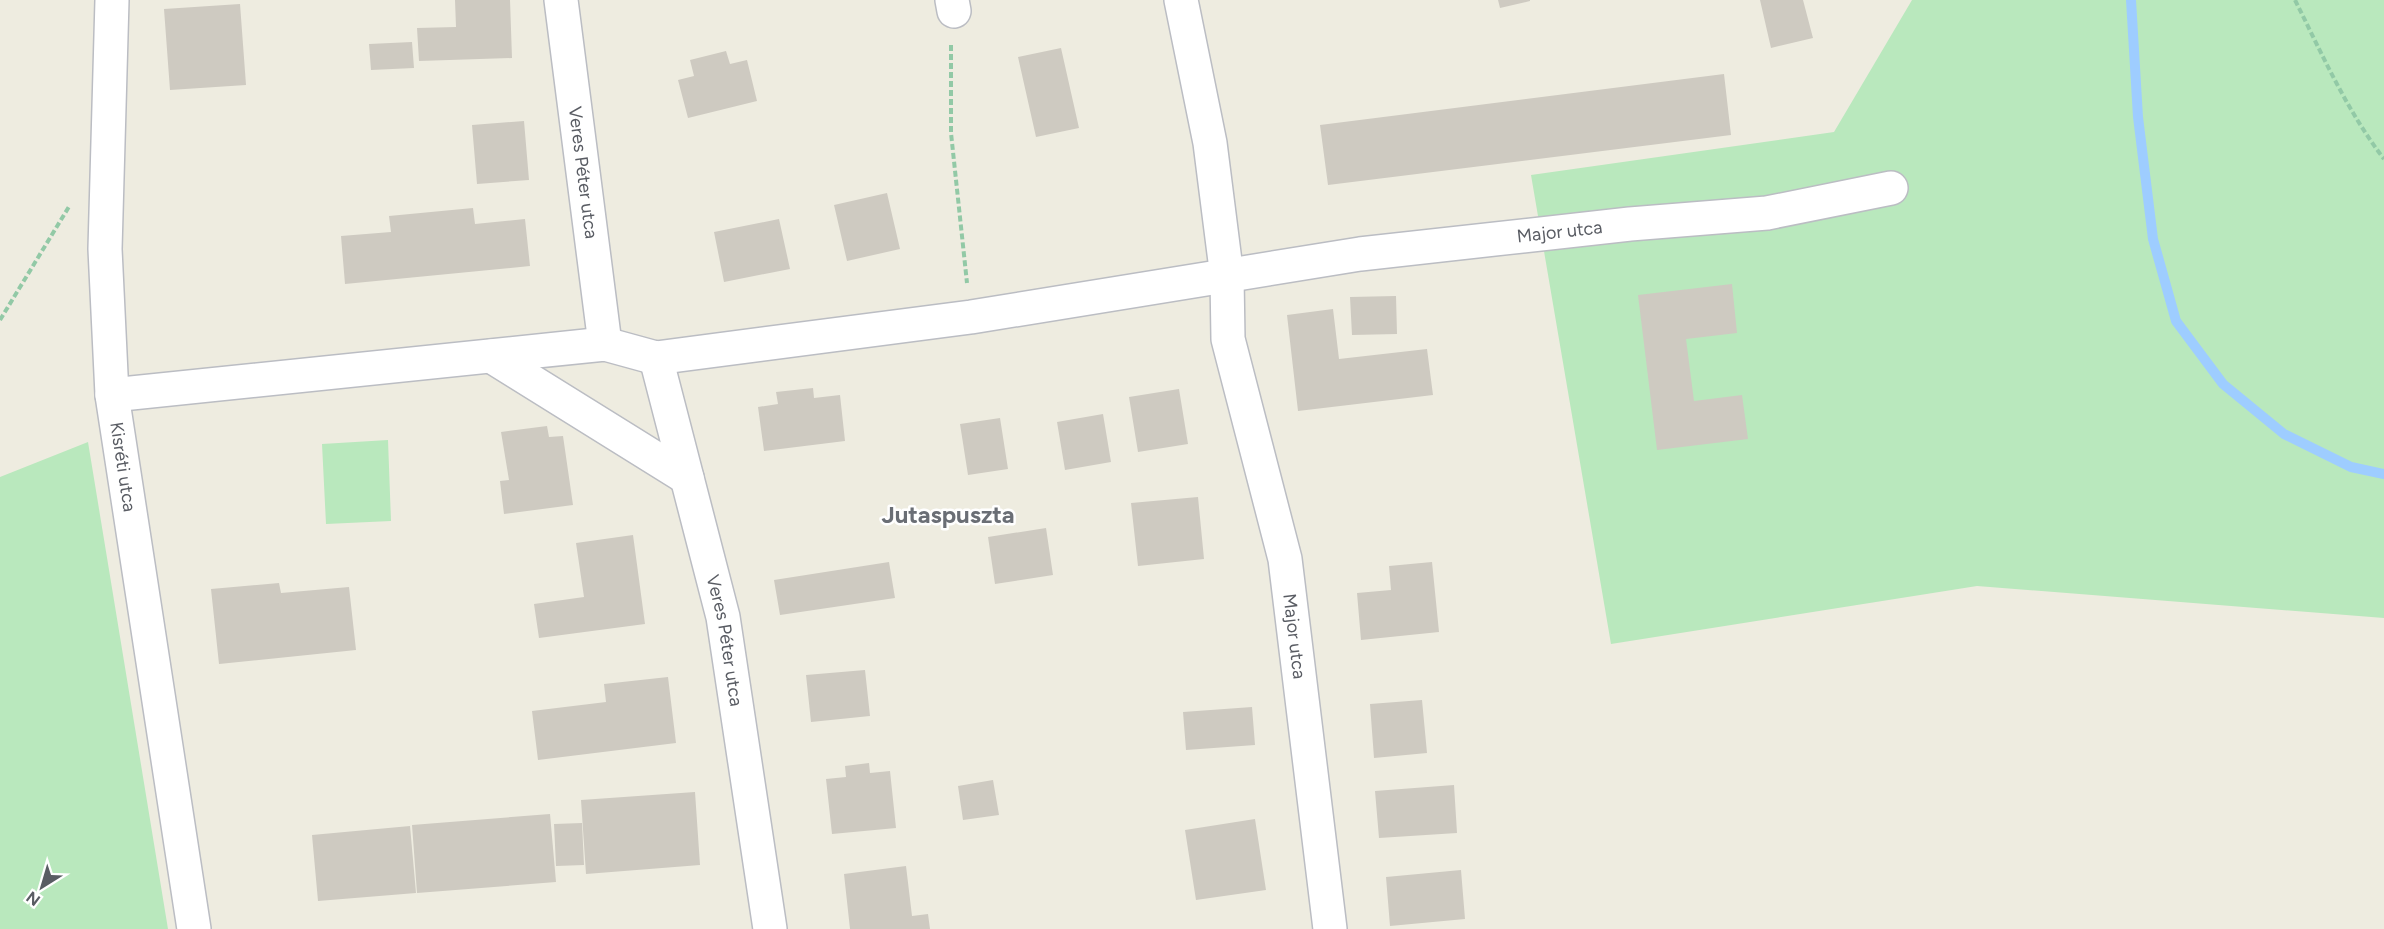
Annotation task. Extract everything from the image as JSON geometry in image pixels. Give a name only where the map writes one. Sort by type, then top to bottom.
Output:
[{"type":"street","name":"Kisréti utca","points":[[112,0],[105,249],[112,395],[194,929]]},
{"type":"street","name":"Veres Péter utca","points":[[561,0],[605,344]]},
{"type":"street","name":"Major utca","points":[[1181,0],[1210,143],[1227,277],[1228,339],[1285,559],[1330,929]]},
{"type":"street","name":"Major utca","points":[[1227,277],[1360,254],[1630,224],[1767,213],[1891,188]]},
{"type":"street","points":[[112,395],[605,344],[656,358],[971,317],[1227,277]]},
{"type":"street","points":[[491,356],[687,478]]},
{"type":"street","name":"Veres Péter utca","points":[[656,358],[723,617],[770,929]]},
{"type":"path","points":[[2295,0],[2332,75],[2370,141],[2384,159]]},
{"type":"path","points":[[953,6],[950,61],[951,133],[971,317]]},
{"type":"path","points":[[0,320],[72,202]]},
{"type":"green space","points":[[1912,0],[2384,0],[2384,618],[1977,586],[1611,644],[1531,175],[1834,132]]},
{"type":"green space","points":[[388,440],[391,521],[326,524],[322,444]]},
{"type":"green space","points":[[88,442],[168,929],[0,929],[0,477]]},
{"type":"building","points":[[455,0],[510,0],[512,58],[419,61],[417,28],[456,27]]},
{"type":"building","points":[[1498,0],[1530,0],[1530,1],[1500,8]]},
{"type":"building","points":[[1760,0],[1803,0],[1813,38],[1771,48]]},
{"type":"building","points":[[240,4],[246,85],[170,90],[164,9]]},
{"type":"building","points":[[412,42],[414,68],[371,70],[369,44]]},
{"type":"building","points":[[1061,48],[1079,128],[1036,137],[1018,57]]},
{"type":"building","points":[[726,51],[730,64],[747,60],[757,101],[688,118],[678,80],[694,76],[690,60]]},
{"type":"building","points":[[1724,74],[1731,135],[1328,185],[1320,125]]},
{"type":"building","points":[[524,121],[529,180],[477,184],[472,125]]},
{"type":"building","points":[[887,193],[900,249],[847,261],[834,205]]},
{"type":"building","points":[[473,208],[475,224],[525,219],[530,266],[345,284],[341,236],[391,232],[389,216]]},
{"type":"building","points":[[779,219],[790,269],[724,282],[714,232]]},
{"type":"building","points":[[1732,284],[1737,333],[1686,339],[1694,401],[1742,395],[1748,439],[1657,450],[1638,295]]},
{"type":"building","points":[[1396,296],[1397,334],[1352,335],[1350,297]]},
{"type":"building","points":[[1333,309],[1339,359],[1427,349],[1433,395],[1298,411],[1287,315]]},
{"type":"building","points":[[813,388],[814,398],[840,395],[845,441],[764,451],[758,407],[778,404],[776,392]]},
{"type":"building","points":[[1179,389],[1188,444],[1138,452],[1129,397]]},
{"type":"building","points":[[1103,414],[1111,462],[1065,470],[1057,422]]},
{"type":"building","points":[[1000,418],[1008,469],[968,475],[960,424]]},
{"type":"building","points":[[547,426],[549,437],[563,436],[573,505],[504,514],[500,481],[509,480],[501,432]]},
{"type":"building","points":[[1198,497],[1204,559],[1138,566],[1131,503]]},
{"type":"building","points":[[1046,528],[1053,575],[995,584],[988,537]]},
{"type":"building","points":[[633,535],[645,624],[539,638],[534,604],[584,597],[576,543]]},
{"type":"building","points":[[889,562],[895,598],[780,615],[774,580]]},
{"type":"building","points":[[1432,562],[1439,632],[1361,640],[1357,593],[1391,590],[1389,566]]},
{"type":"building","points":[[279,583],[281,593],[349,587],[356,650],[219,664],[211,589]]},
{"type":"building","points":[[865,670],[870,716],[811,722],[806,675]]},
{"type":"building","points":[[668,677],[676,743],[538,760],[532,711],[606,702],[604,684]]},
{"type":"building","points":[[1422,700],[1427,753],[1374,758],[1370,704]]},
{"type":"building","points":[[1252,707],[1255,745],[1186,750],[1183,712]]},
{"type":"building","points":[[869,763],[870,773],[890,771],[896,828],[832,834],[826,779],[846,777],[845,766]]},
{"type":"building","points":[[993,780],[999,815],[963,820],[958,786]]},
{"type":"building","points":[[1454,785],[1457,833],[1379,838],[1375,791]]},
{"type":"building","points":[[695,792],[700,865],[586,874],[581,800]]},
{"type":"building","points":[[550,814],[556,882],[417,893],[412,825]]},
{"type":"building","points":[[1255,819],[1266,890],[1196,900],[1185,830]]},
{"type":"building","points":[[582,823],[584,865],[556,866],[554,824]]},
{"type":"building","points":[[410,826],[416,893],[318,901],[312,835]]},
{"type":"building","points":[[906,866],[912,916],[928,914],[930,929],[850,929],[844,874]]},
{"type":"building","points":[[1461,870],[1465,919],[1390,926],[1386,877]]},
{"type":"waterway","points":[[2131,0],[2138,117],[2153,239],[2176,321],[2223,384],[2284,434],[2351,467],[2384,474]]},
{"type":"district","name":"Jutaspuszta","points":[[948,515]]}]
